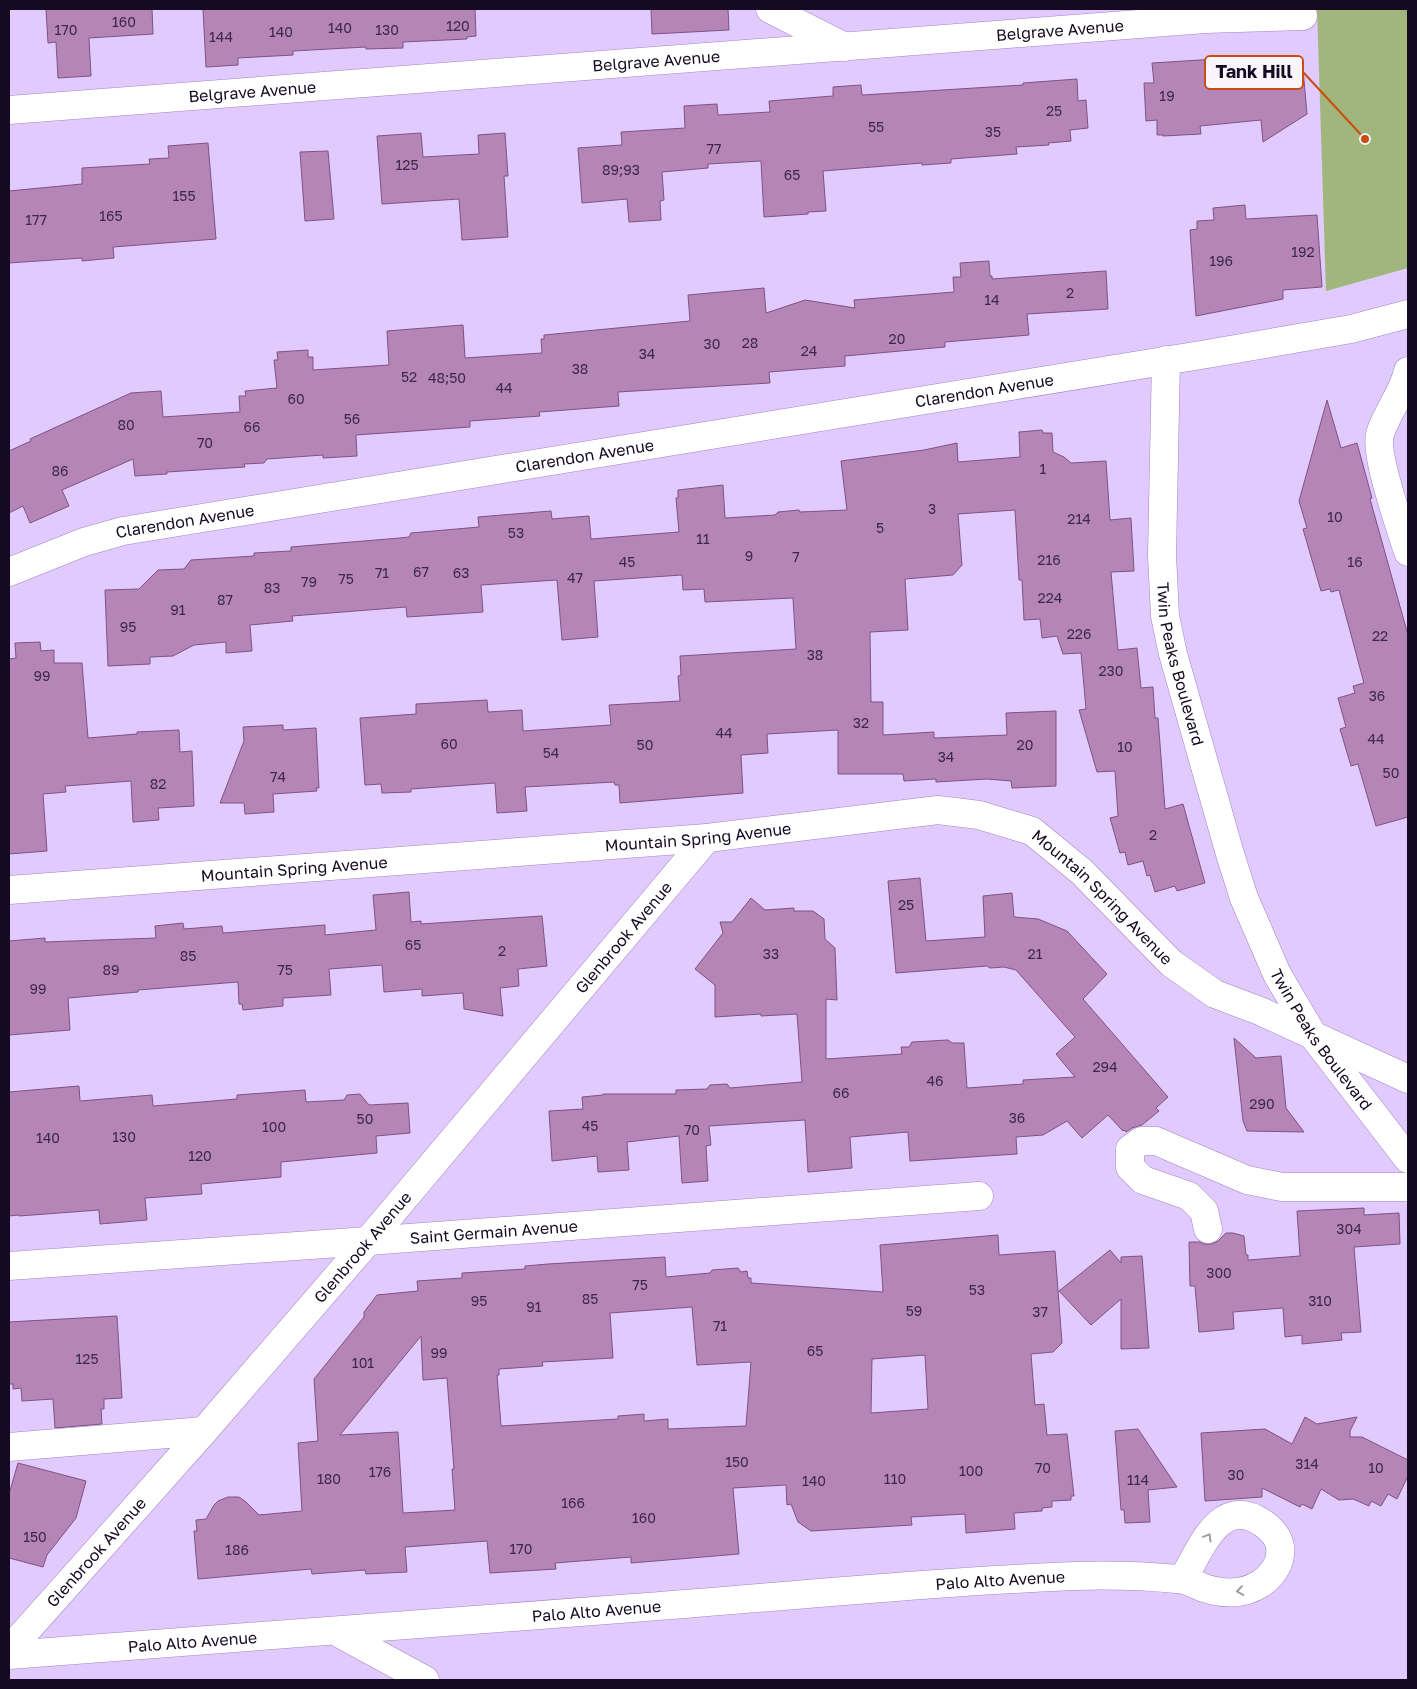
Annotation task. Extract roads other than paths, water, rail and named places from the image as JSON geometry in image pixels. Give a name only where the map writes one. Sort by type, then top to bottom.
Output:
[{"type":"street","points":[[770,9],[845,47]]},
{"type":"street","name":"Belgrave Avenue","points":[[9,110],[1205,20],[1303,16]]},
{"type":"street","points":[[1166,360],[1351,329],[1408,314]]},
{"type":"street","name":"Clarendon Avenue","points":[[9,572],[91,539],[133,529],[1166,360]]},
{"type":"street","name":"Twin Peaks Boulevard","points":[[1166,360],[1162,556],[1165,616],[1173,654],[1244,898],[1277,974],[1314,1037],[1408,1159]]},
{"type":"street","points":[[1408,372],[1379,436],[1381,462],[1408,552]]},
{"type":"street","name":"Mountain Spring Avenue","points":[[9,890],[707,838],[938,810],[979,816],[1032,831],[1082,872],[1171,963],[1216,994],[1260,1011],[1408,1079]]},
{"type":"street","name":"Glenbrook Avenue","points":[[9,1650],[368,1241],[707,838]]},
{"type":"street","points":[[1208,1229],[1204,1212],[1189,1196],[1143,1180],[1130,1167],[1130,1149],[1141,1141],[1156,1141],[1247,1180],[1282,1187],[1408,1187]]},
{"type":"street","name":"Saint Germain Avenue","points":[[9,1266],[979,1196]]},
{"type":"street","points":[[9,1447],[204,1430]]},
{"type":"street","name":"Palo Alto Avenue","points":[[9,1655],[1003,1579],[1098,1576],[1182,1579]]},
{"type":"street","points":[[335,1631],[424,1680]]},
{"type":"place","name":"Tank Hill","points":[[1365,139]]}]
